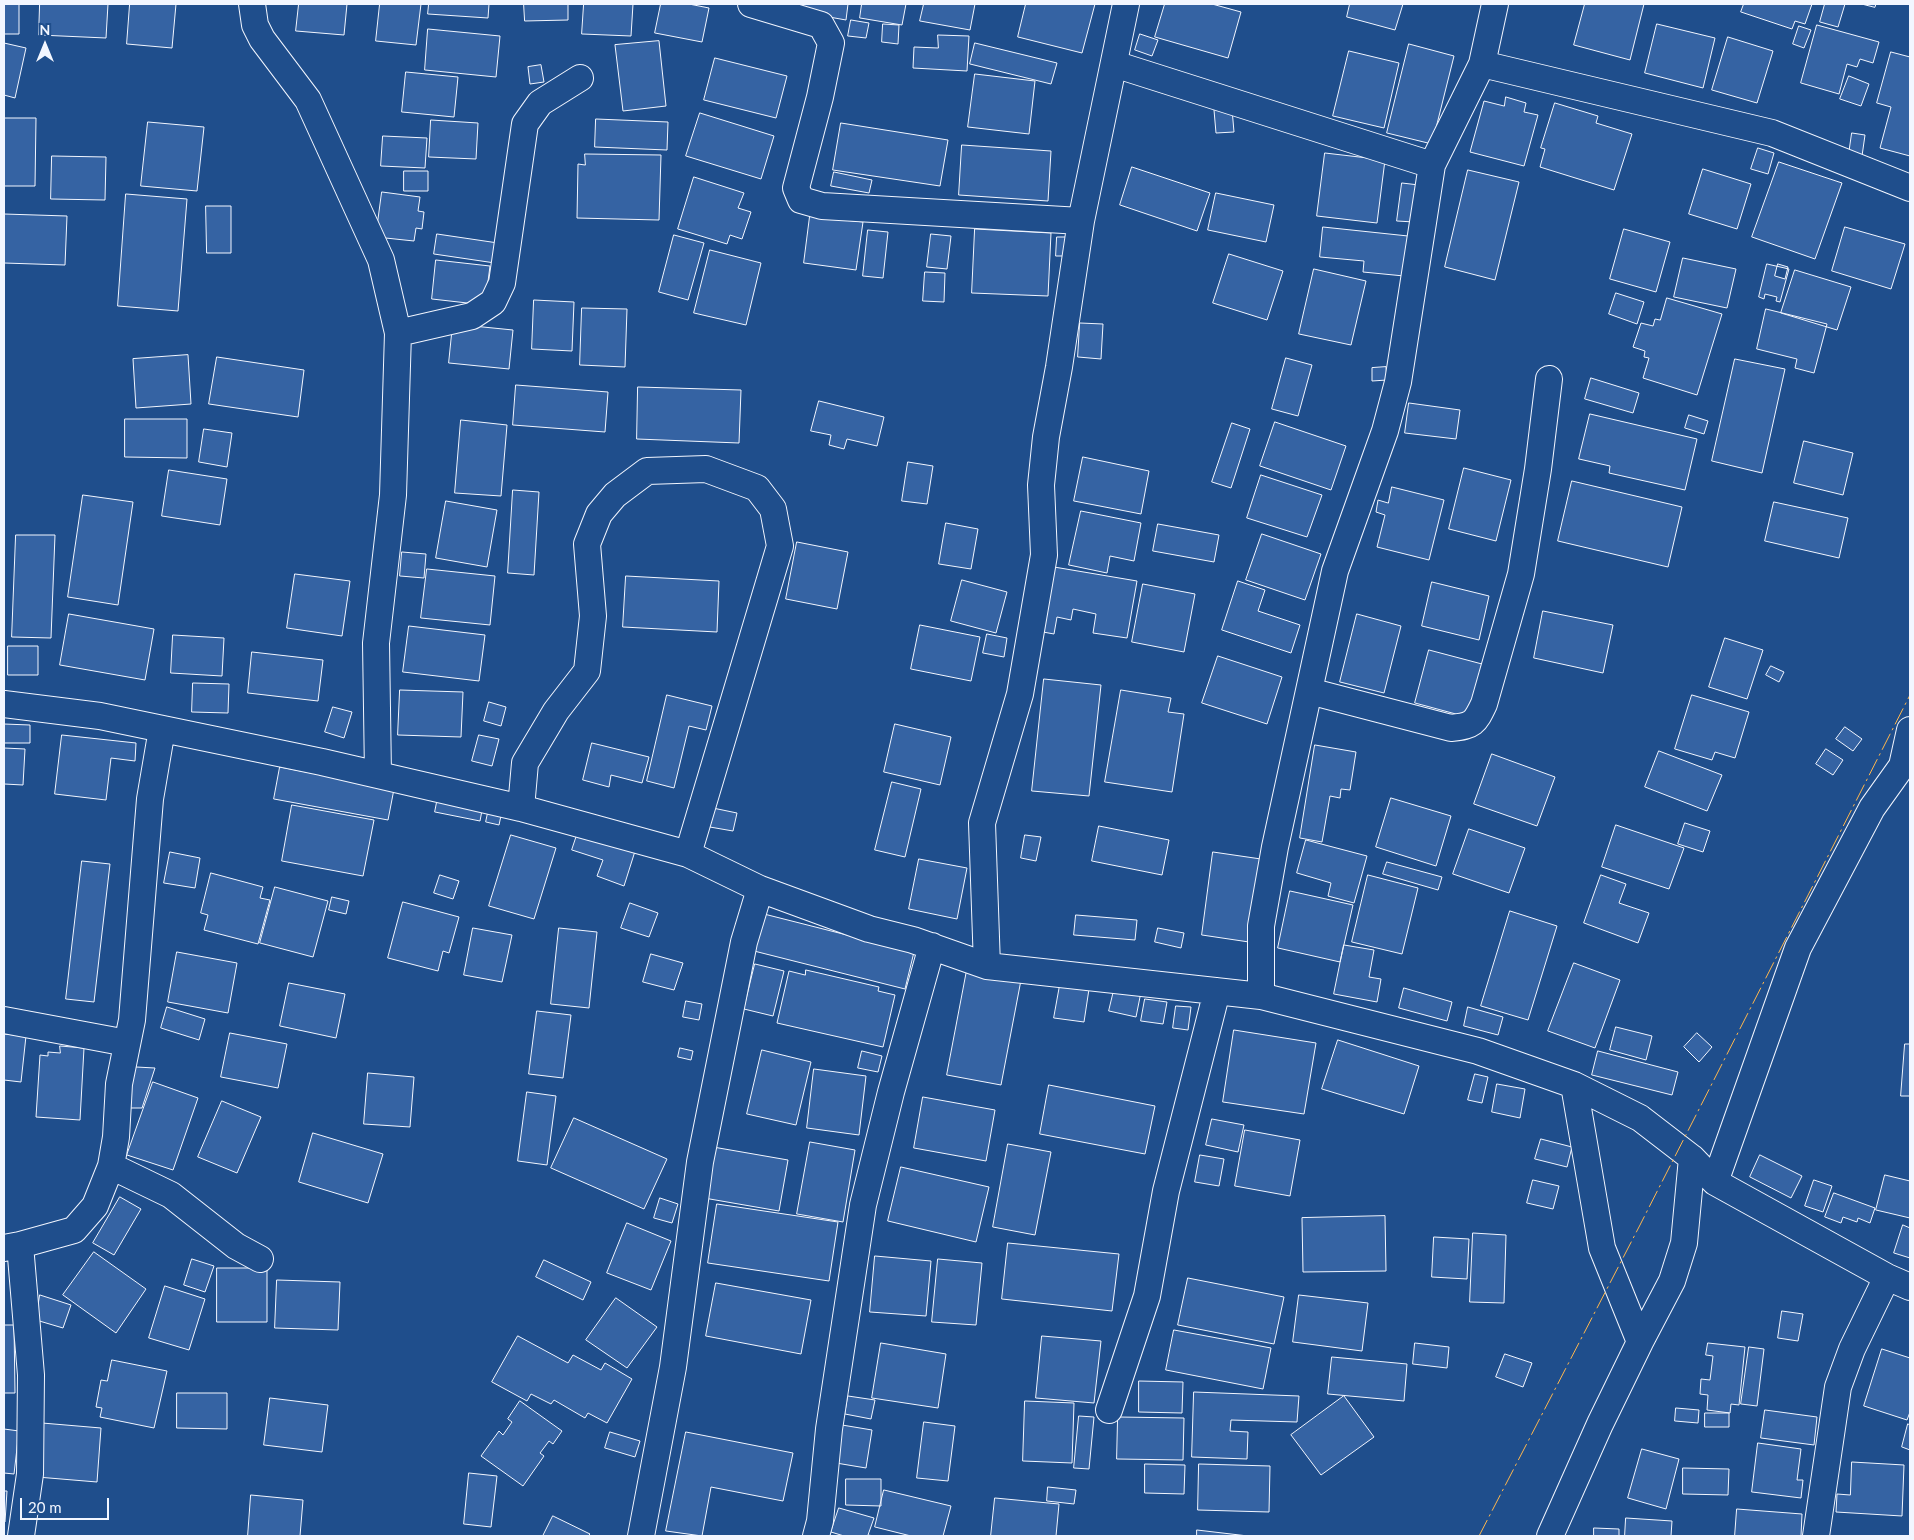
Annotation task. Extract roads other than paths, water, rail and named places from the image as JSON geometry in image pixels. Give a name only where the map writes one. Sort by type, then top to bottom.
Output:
[{"type":"street","points":[[252,4],[255,25],[262,39],[308,100],[381,260],[398,333],[393,495],[376,643],[378,775]]},
{"type":"street","points":[[751,4],[821,25],[832,42],[820,97],[796,188],[801,200],[822,206],[1081,222]]},
{"type":"street","points":[[987,966],[982,823],[1020,694],[1044,555],[1041,485],[1046,438],[1081,222],[1126,4]]},
{"type":"street","points":[[1261,996],[1261,926],[1275,847],[1335,571],[1385,431],[1398,382],[1432,165],[1482,64],[1494,4]]},
{"type":"street","points":[[1114,64],[1432,165]]},
{"type":"street","points":[[1482,64],[1772,133],[1910,188]]},
{"type":"street","points":[[398,333],[472,316],[493,302],[502,283],[525,124],[540,102],[580,78]]},
{"type":"street","points":[[1309,690],[1452,728],[1467,727],[1476,720],[1484,704],[1520,574],[1538,469],[1549,379]]},
{"type":"street","points":[[521,808],[525,763],[556,711],[587,671],[593,616],[587,544],[599,514],[615,495],[647,471],[706,469],[758,488],[772,509],[780,546],[688,854]]},
{"type":"street","points":[[4,704],[100,716],[378,775],[521,808],[688,854],[760,888],[869,930],[932,946],[987,966],[1261,996],[1478,1051],[1574,1084],[1640,1118],[1692,1158],[1715,1182],[1899,1282],[1852,1349],[1838,1387],[1816,1536]]},
{"type":"street","points":[[21,1536],[30,1474],[31,1375],[12,1247],[74,1230],[95,1206],[111,1166],[116,1137],[120,1084],[132,1020],[150,799],[162,729]]},
{"type":"street","points":[[1715,1182],[1798,948],[1872,808],[1902,766],[1910,730]]},
{"type":"street","points":[[1902,766],[1910,792]]},
{"type":"street","points":[[641,1536],[673,1367],[700,1162],[744,942],[760,888]]},
{"type":"street","points":[[816,1536],[820,1521],[828,1429],[863,1205],[891,1092],[932,946]]},
{"type":"street","points":[[1109,1410],[1147,1296],[1166,1191],[1217,991]]},
{"type":"street","points":[[4,1020],[127,1043]]},
{"type":"street","points":[[1574,1084],[1602,1248],[1640,1342]]},
{"type":"street","points":[[1550,1536],[1600,1424],[1672,1281],[1684,1244],[1692,1158]]},
{"type":"street","points":[[111,1166],[171,1195],[236,1246],[260,1259]]}]
